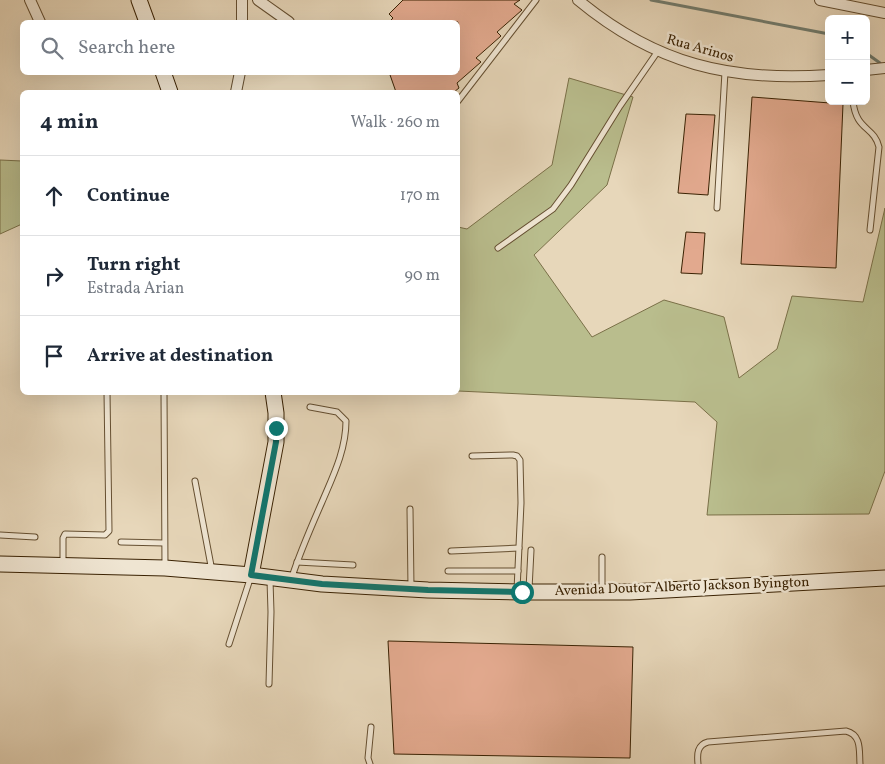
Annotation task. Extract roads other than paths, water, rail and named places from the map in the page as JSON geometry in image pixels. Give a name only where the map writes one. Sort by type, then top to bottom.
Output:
[{"type":"main road","points":[[139,0],[146,20]]},
{"type":"main road","points":[[164,75],[169,90]]},
{"type":"main road","points":[[251,575],[276,442],[276,413],[273,395]]},
{"type":"main road","name":"Avenida Doutor Alberto Jackson Byington","points":[[0,564],[165,568],[251,575],[322,584],[523,592],[630,592],[883,579]]},
{"type":"street","points":[[30,0],[39,20]]},
{"type":"street","points":[[242,0],[242,20]]},
{"type":"street","points":[[258,0],[286,20]]},
{"type":"street","name":"Rua Arinos","points":[[578,0],[622,33],[658,51],[693,64],[725,72],[793,78],[825,75]]},
{"type":"street","points":[[820,0],[885,14]]},
{"type":"street","points":[[870,70],[885,68]]},
{"type":"street","points":[[236,90],[239,75]]},
{"type":"lane","points":[[460,98],[536,0]]},
{"type":"lane","points":[[498,248],[553,208],[571,185],[620,106],[658,51]]},
{"type":"lane","points":[[717,208],[725,72]]},
{"type":"lane","points":[[853,105],[857,120],[874,136],[879,147],[870,230]]},
{"type":"lane","points":[[63,566],[62,538],[66,534],[105,534],[108,531],[107,395]]},
{"type":"lane","points":[[164,395],[165,568]]},
{"type":"lane","points":[[291,580],[339,462],[346,436],[346,421],[336,412],[310,406]]},
{"type":"lane","points":[[472,456],[513,455],[519,458],[521,503],[518,572],[523,592]]},
{"type":"lane","points":[[196,480],[213,572]]},
{"type":"lane","points":[[410,509],[411,589]]},
{"type":"lane","points":[[0,535],[35,537]]},
{"type":"lane","points":[[120,542],[164,544]]},
{"type":"lane","points":[[450,551],[519,548]]},
{"type":"lane","points":[[523,592],[531,550]]},
{"type":"lane","points":[[602,557],[602,592]]},
{"type":"lane","points":[[297,562],[353,565]]},
{"type":"lane","points":[[448,571],[518,572]]},
{"type":"lane","points":[[229,644],[251,575]]},
{"type":"lane","points":[[269,684],[270,577]]},
{"type":"lane","points":[[370,764],[368,758],[371,727]]},
{"type":"lane","points":[[698,764],[698,750],[704,743],[708,742],[846,732],[854,735],[858,740],[860,764]]},
{"type":"waterway","points":[[651,0],[825,33]]},
{"type":"waterway","points":[[870,56],[880,63]]}]
